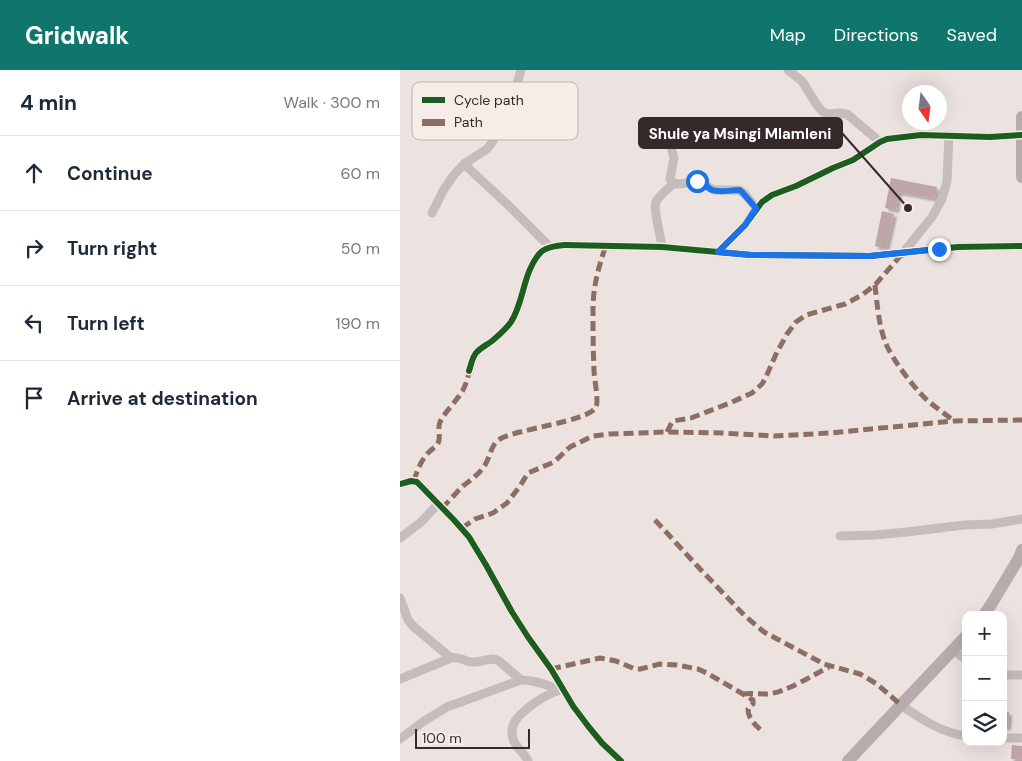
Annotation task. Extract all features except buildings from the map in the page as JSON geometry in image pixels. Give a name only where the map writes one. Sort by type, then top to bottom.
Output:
[{"type":"main road","points":[[1022,118],[1022,177]]},
{"type":"main road","points":[[987,611],[1022,550]]},
{"type":"main road","points":[[848,761],[962,640]]},
{"type":"street","points":[[517,82],[521,70]]},
{"type":"street","points":[[788,70],[802,81],[823,112],[847,114],[880,142]]},
{"type":"street","points":[[664,123],[674,158],[670,179],[673,184]]},
{"type":"street","points":[[718,252],[745,225],[756,208],[772,195],[853,160],[887,139],[921,135],[990,137],[1021,135]]},
{"type":"street","points":[[902,254],[932,217],[942,199],[947,182],[949,135]]},
{"type":"street","points":[[432,213],[443,191],[464,164],[486,149],[494,140]]},
{"type":"street","points":[[464,164],[508,204],[550,247]]},
{"type":"street","points":[[662,246],[656,204],[660,196],[673,184],[700,182],[714,190],[739,190],[745,194],[756,208]]},
{"type":"street","points":[[470,371],[476,354],[494,339],[514,317],[524,285],[535,260],[542,251],[550,247],[565,245],[662,246],[751,255],[870,256],[958,247],[1022,246]]},
{"type":"street","points":[[400,484],[411,481],[417,482],[454,520],[474,544],[512,612],[552,669],[561,690],[602,743],[621,761]]},
{"type":"street","points":[[400,538],[420,523],[438,504]]},
{"type":"street","points":[[840,536],[875,535],[964,525],[992,524],[1022,519]]},
{"type":"street","points":[[400,598],[408,620],[451,658]]},
{"type":"street","points":[[952,650],[962,656]]},
{"type":"street","points":[[400,679],[451,658],[461,658],[468,662],[495,659],[500,661],[521,680]]},
{"type":"street","points":[[1007,675],[1022,675]]},
{"type":"street","points":[[400,739],[424,721],[448,707],[521,680],[541,682],[561,690]]},
{"type":"street","points":[[528,761],[524,753],[515,745],[512,730],[515,720],[525,709],[540,698],[561,690]]},
{"type":"street","points":[[901,705],[926,722],[949,733],[962,735]]},
{"type":"street","points":[[1007,738],[1022,738]]},
{"type":"marked path","points":[[442,508],[463,486],[481,471],[495,444],[500,439],[509,435],[581,417],[596,407],[593,301],[597,276],[606,245]]},
{"type":"marked path","points":[[667,432],[673,421],[691,418],[752,393],[762,384],[777,352],[796,322],[806,315],[845,304],[862,295],[875,285],[902,254]]},
{"type":"marked path","points":[[875,285],[880,324],[890,352],[902,371],[921,394],[932,405],[954,421]]},
{"type":"marked path","points":[[414,481],[423,459],[437,445],[440,422],[463,390],[469,371]]},
{"type":"marked path","points":[[462,528],[475,519],[493,513],[507,503],[528,473],[554,462],[570,447],[593,436],[667,432],[774,436],[830,433],[954,421],[1022,420]]},
{"type":"marked path","points":[[655,520],[745,616],[764,632],[824,664],[860,674],[877,684],[901,705]]},
{"type":"marked path","points":[[551,669],[600,658],[616,661],[635,669],[660,664],[698,669],[753,700],[748,713],[753,722],[764,733]]},
{"type":"marked path","points":[[743,694],[774,693],[799,683],[829,667]]},
{"type":"cycle path","points":[[718,252],[745,225],[762,202],[772,195],[853,160],[887,139],[921,135],[990,137],[1021,135]]},
{"type":"cycle path","points":[[469,371],[476,353],[497,337],[511,322],[534,261],[542,251],[551,247],[565,245],[662,247],[751,255],[870,256],[958,247],[1022,246]]},
{"type":"cycle path","points":[[400,484],[411,481],[417,482],[469,537],[512,612],[551,669],[573,706],[602,743],[621,761]]},
{"type":"place","name":"Shule ya Msingi Mlamleni","points":[[908,208]]},
{"type":"route","points":[[697,181],[718,191],[739,190],[745,194],[756,208],[745,225],[718,252],[751,255],[870,256],[939,249]]}]
